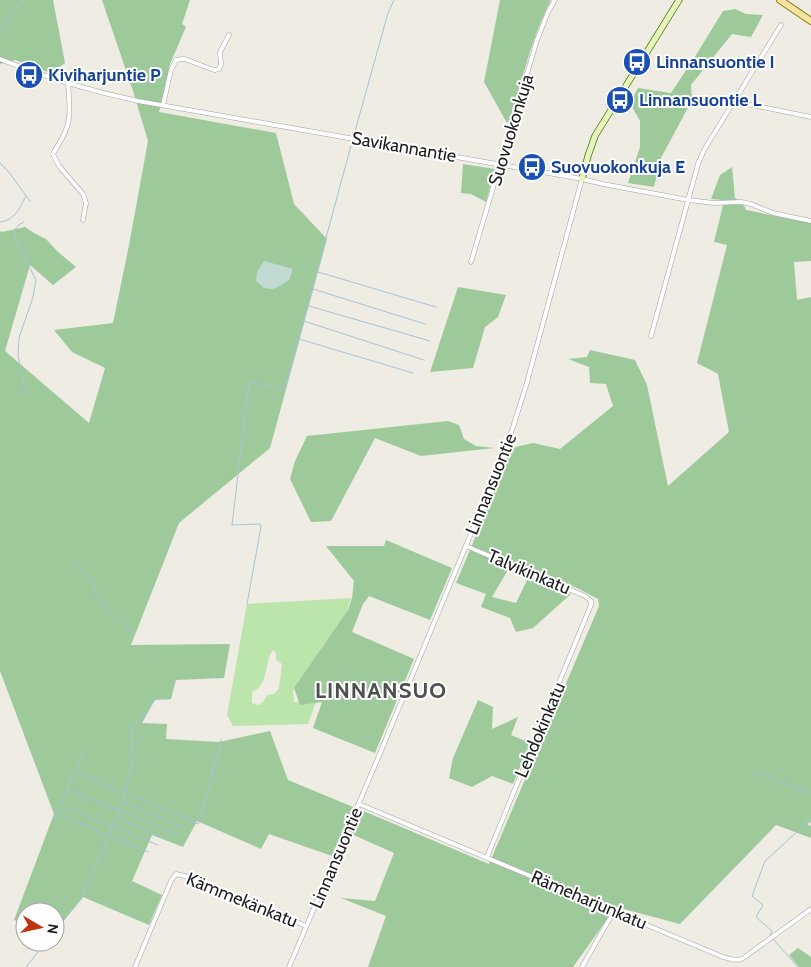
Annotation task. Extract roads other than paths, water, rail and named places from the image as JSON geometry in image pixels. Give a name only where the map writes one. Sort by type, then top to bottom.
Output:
[{"type":"main road","points":[[780,0],[811,21]]},
{"type":"street","name":"Suovuokonkuja","points":[[471,262],[537,40],[555,0]]},
{"type":"street","name":"Linnansuontie","points":[[289,967],[506,450],[595,136],[679,0]]},
{"type":"street","points":[[651,336],[698,164],[704,150],[734,99],[782,25]]},
{"type":"street","points":[[164,105],[171,70],[176,60],[182,58],[211,69],[218,69],[221,64],[220,52],[229,35]]},
{"type":"street","name":"Savikannantie","points":[[0,59],[68,83],[114,96],[501,164],[688,200],[714,203],[741,202],[773,213],[811,221]]},
{"type":"street","points":[[68,83],[69,109],[67,128],[53,154],[59,166],[85,198],[83,220]]},
{"type":"street","points":[[734,99],[747,104],[811,117]]},
{"type":"street","name":"Talvikinkatu","points":[[466,546],[585,596],[591,601]]},
{"type":"street","name":"Lehdokinkatu","points":[[487,858],[590,609],[591,601]]},
{"type":"street","name":"Rämeharjunkatu","points":[[359,804],[738,963],[811,909]]},
{"type":"street","name":"Kämmekänkatu","points":[[135,967],[171,881],[176,874],[306,926]]},
{"type":"street","points":[[582,967],[614,911]]},
{"type":"waterway","points":[[0,32],[14,10],[24,0]]},
{"type":"waterway","points":[[354,135],[388,13],[394,0]]},
{"type":"waterway","points":[[247,604],[261,527],[260,524],[232,525],[249,382],[285,389],[352,142]]},
{"type":"waterway","points":[[0,163],[30,201]]},
{"type":"waterway","points":[[0,222],[10,219],[19,209],[26,196]]},
{"type":"waterway","points":[[24,222],[15,229],[15,237],[36,280],[33,297],[19,338],[18,356],[25,396]]},
{"type":"waterway","points":[[318,272],[436,307]]},
{"type":"waterway","points":[[313,289],[425,324]]},
{"type":"waterway","points":[[309,306],[430,341]]},
{"type":"waterway","points":[[304,321],[424,360]]},
{"type":"waterway","points":[[299,339],[413,373]]},
{"type":"waterway","points":[[74,561],[83,569],[93,583],[96,595],[107,611],[116,616],[133,633]]},
{"type":"waterway","points":[[125,793],[132,762],[131,730],[155,699],[169,699]]},
{"type":"waterway","points":[[132,749],[145,734]]},
{"type":"waterway","points":[[75,771],[198,824],[221,739]]},
{"type":"waterway","points":[[55,818],[83,752]]},
{"type":"waterway","points":[[757,772],[811,794]]},
{"type":"waterway","points":[[72,791],[178,835]]},
{"type":"waterway","points":[[65,919],[82,898],[126,794]]},
{"type":"waterway","points":[[123,802],[186,828]]},
{"type":"waterway","points":[[65,807],[158,845]]},
{"type":"waterway","points":[[61,815],[148,852]]},
{"type":"waterway","points":[[116,819],[164,838]]},
{"type":"waterway","points":[[771,936],[772,931],[756,917],[763,905],[752,896],[765,861],[811,819]]},
{"type":"waterway","points":[[773,939],[798,967]]},
{"type":"waterway","points":[[26,967],[38,952]]},
{"type":"place","name":"Linnansuontie I","points":[[637,62]]},
{"type":"place","name":"Kiviharjuntie P","points":[[29,75]]},
{"type":"place","name":"Linnansuontie L","points":[[620,100]]},
{"type":"place","name":"Suovuokonkuja E","points":[[532,167]]},
{"type":"district","name":"LINNANSUO","points":[[381,690]]}]
